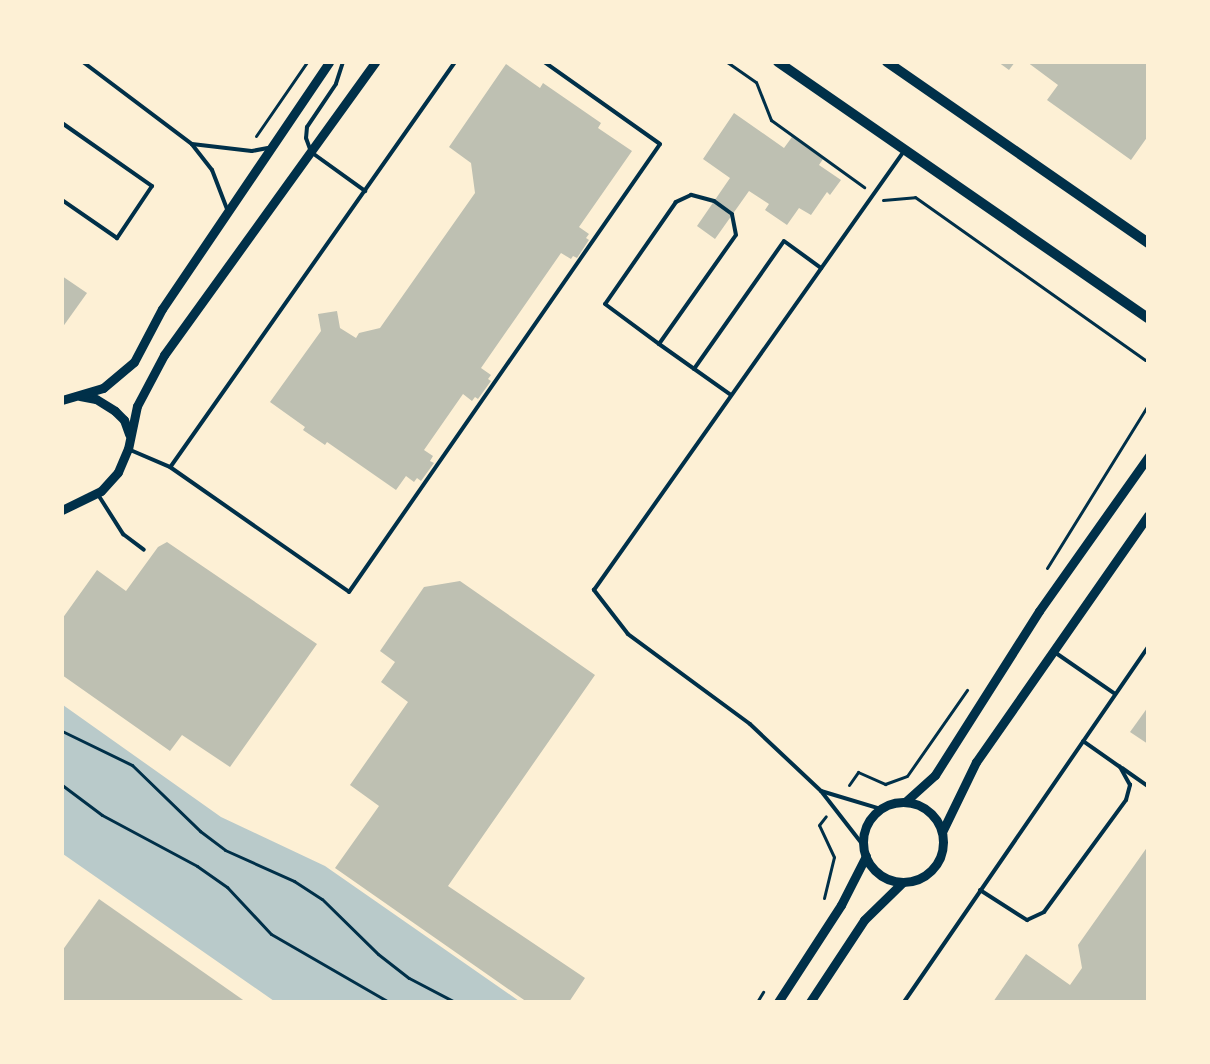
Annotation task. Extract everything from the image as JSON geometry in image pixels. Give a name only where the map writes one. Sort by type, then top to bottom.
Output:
[{"type":"main road","points":[[778,62],[1148,318]]},
{"type":"main road","points":[[887,62],[1148,243]]},
{"type":"street","points":[[64,398],[79,396],[104,388],[134,362],[162,309],[329,62]]},
{"type":"street","points":[[62,510],[97,493],[118,472],[128,449],[129,434],[145,387],[164,355],[374,62]]},
{"type":"street","points":[[79,396],[111,407],[124,420],[129,434]]},
{"type":"street","points":[[1148,457],[1039,611],[935,775],[905,802],[882,809],[868,824],[863,845],[866,856],[880,875],[903,882],[915,881],[935,867],[941,856],[942,832],[976,762],[1148,515]]},
{"type":"street","points":[[62,500],[78,502]]},
{"type":"street","points":[[905,802],[928,811],[942,832]]},
{"type":"street","points":[[778,1002],[841,905],[866,856]]},
{"type":"street","points":[[810,1002],[864,920],[903,882]]},
{"type":"lane","points":[[83,62],[192,144],[212,170],[228,210]]},
{"type":"lane","points":[[343,62],[336,84],[307,127],[306,138],[311,152],[365,191]]},
{"type":"lane","points":[[170,467],[455,62]]},
{"type":"lane","points":[[128,449],[170,467],[349,592],[660,144],[544,62]]},
{"type":"lane","points":[[62,124],[152,186],[117,238],[62,200]]},
{"type":"lane","points":[[192,144],[252,151],[271,148]]},
{"type":"lane","points":[[863,845],[821,791],[750,724],[628,634],[594,590],[905,150]]},
{"type":"lane","points":[[659,344],[736,235],[732,214],[714,201],[691,195],[676,202],[604,304],[659,344],[731,395]]},
{"type":"lane","points":[[694,369],[784,241],[821,268]]},
{"type":"lane","points":[[97,493],[124,534],[144,550]]},
{"type":"lane","points":[[904,1002],[1148,647]]},
{"type":"lane","points":[[1053,651],[1115,694]]},
{"type":"lane","points":[[1083,741],[1148,786]]},
{"type":"lane","points":[[980,890],[1027,920],[1044,912],[1126,800],[1130,785],[1120,767]]},
{"type":"lane","points":[[821,791],[882,809]]},
{"type":"path","points":[[254,138],[307,62]]},
{"type":"path","points":[[728,62],[756,82],[771,120],[860,185]]},
{"type":"path","points":[[886,202],[915,197],[1146,358],[1148,382]]},
{"type":"path","points":[[1045,571],[1148,405]]},
{"type":"path","points":[[842,797],[858,772],[885,784],[907,776],[972,684]]},
{"type":"path","points":[[62,731],[132,765],[200,831],[225,850],[294,881],[322,899],[378,954],[409,978],[454,1002]]},
{"type":"path","points":[[62,785],[102,815],[197,866],[227,887],[271,934],[389,1002]]},
{"type":"path","points":[[820,904],[832,876],[834,857],[820,825],[833,806]]},
{"type":"path","points":[[757,1002],[768,985]]},
{"type":"shaded area","points":[[63,705],[221,817],[325,866],[519,1001],[274,1001],[63,854]]},
{"type":"building","points":[[998,62],[1015,62],[1009,70]]},
{"type":"building","points":[[1027,62],[1148,62],[1148,136],[1131,160],[1047,100],[1058,85]]},
{"type":"building","points":[[506,64],[540,88],[543,83],[601,123],[598,128],[632,151],[579,227],[589,234],[586,238],[589,240],[577,258],[573,256],[571,259],[561,253],[481,368],[491,375],[488,379],[491,381],[478,399],[475,397],[472,401],[463,394],[424,450],[433,456],[430,461],[434,463],[421,481],[417,478],[414,482],[406,476],[396,490],[327,442],[325,445],[303,430],[305,427],[270,402],[321,331],[318,314],[337,311],[340,328],[356,338],[359,333],[380,328],[475,193],[471,163],[449,147]]},
{"type":"building","points":[[734,113],[784,148],[792,137],[823,159],[819,165],[841,180],[830,195],[827,192],[811,215],[799,208],[787,225],[765,210],[769,204],[749,191],[715,239],[697,226],[730,178],[703,159]]},
{"type":"building","points":[[62,276],[87,293],[62,328]]},
{"type":"building","points":[[167,542],[317,644],[230,767],[182,735],[170,751],[62,675],[62,619],[97,570],[126,591],[158,547]]},
{"type":"building","points":[[460,581],[595,675],[448,886],[585,978],[569,1002],[527,1002],[335,868],[379,806],[350,785],[408,702],[381,682],[395,662],[380,651],[424,587]]},
{"type":"building","points":[[1148,707],[1148,744],[1130,732]]},
{"type":"building","points":[[1148,846],[1148,1002],[993,1002],[1026,954],[1070,985],[1082,968],[1078,945]]},
{"type":"building","points":[[99,899],[246,1002],[62,1002],[62,951]]}]
